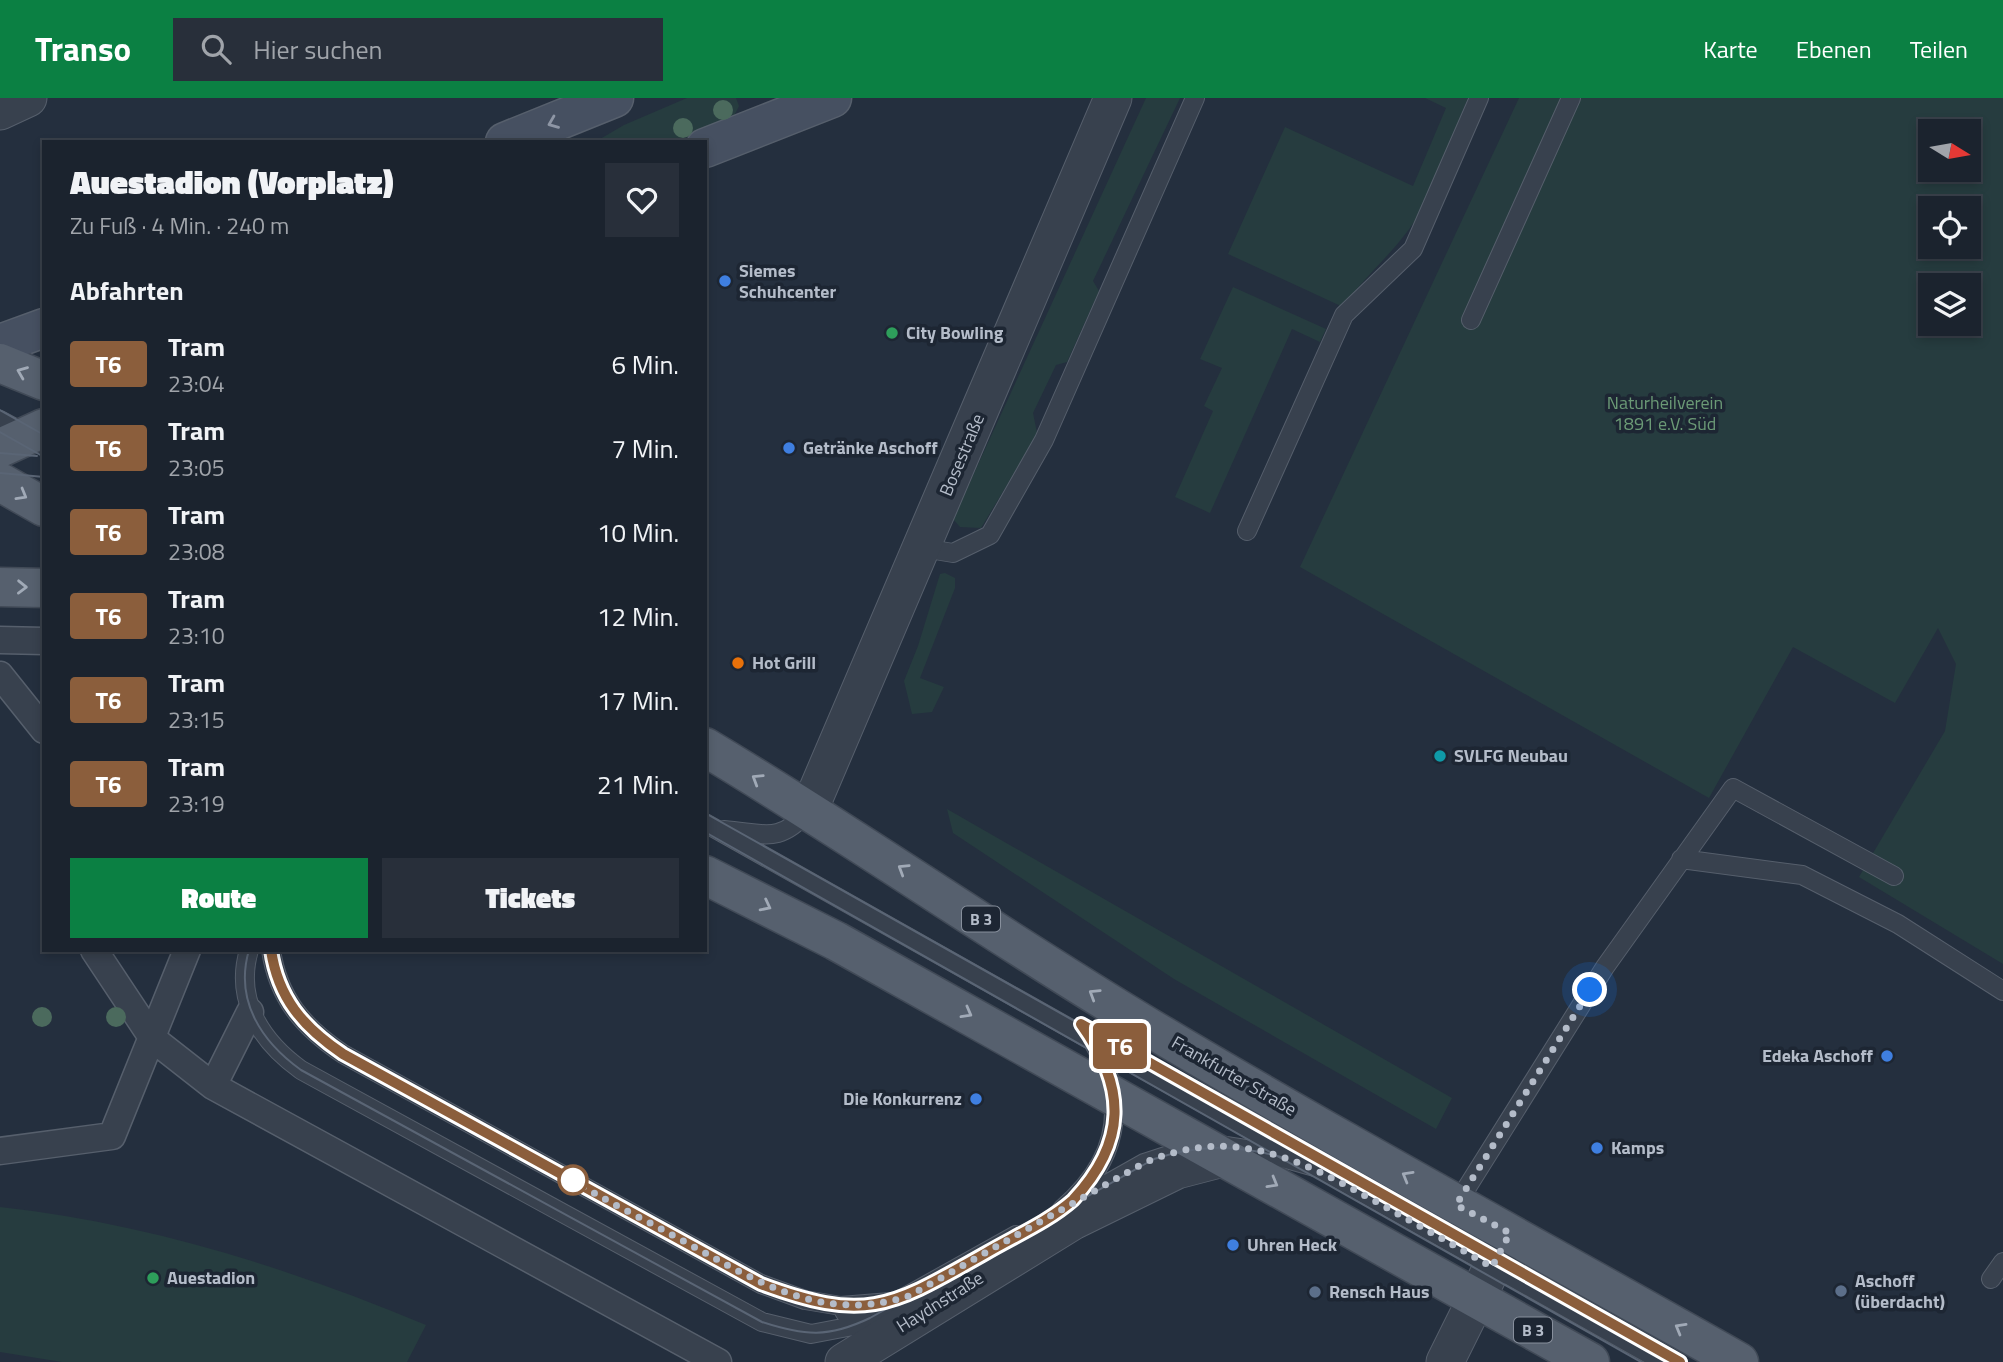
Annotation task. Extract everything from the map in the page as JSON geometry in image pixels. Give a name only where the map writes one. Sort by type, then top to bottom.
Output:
[{"type":"main road","points":[[510,140],[614,98]]},
{"type":"main road","points":[[707,147],[771,109],[832,98]]},
{"type":"main road","points":[[0,344],[42,329]]},
{"type":"main road","points":[[0,363],[42,380]]},
{"type":"main road","points":[[0,482],[42,506]]},
{"type":"main road","points":[[0,587],[42,588]]},
{"type":"main road","name":"Frankfurter Straße","points":[[707,748],[809,810],[1092,993],[1456,1205],[1739,1362]]},
{"type":"main road","name":"B 3","points":[[707,876],[836,941],[1218,1152],[1484,1282],[1590,1362]]},
{"type":"street","points":[[0,111],[28,98]]},
{"type":"street","name":"Bosestraße","points":[[809,810],[1113,98]]},
{"type":"street","points":[[0,640],[42,641]]},
{"type":"street","points":[[0,675],[42,728]]},
{"type":"street","points":[[95,952],[153,1039],[213,1086],[718,1362]]},
{"type":"street","points":[[0,1151],[112,1136],[186,952]]},
{"type":"street","points":[[213,1086],[250,1012]]},
{"type":"street","name":"Haydnstraße","points":[[844,1362],[1068,1215],[1218,1152]]},
{"type":"street","points":[[1445,1362],[1510,1233]]},
{"type":"lane","points":[[922,548],[953,552],[990,536],[1044,440],[1195,98]]},
{"type":"lane","points":[[1247,531],[1344,316],[1413,249],[1479,98]]},
{"type":"lane","points":[[1471,320],[1571,98]]},
{"type":"lane","points":[[1456,1205],[1605,967],[1733,788],[1894,876]]},
{"type":"lane","points":[[711,826],[772,835],[794,828],[809,810]]},
{"type":"lane","points":[[750,848],[794,835],[809,810]]},
{"type":"lane","points":[[711,826],[1315,1167],[1484,1282],[1663,1362]]},
{"type":"lane","points":[[1681,859],[1802,875],[1898,924],[2003,991]]},
{"type":"lane","points":[[249,952],[245,979],[250,1012],[278,1054],[301,1070],[762,1322],[811,1334],[853,1326],[1068,1215],[1113,1140],[1114,1094],[1106,1065],[1093,1042]]},
{"type":"lane","points":[[271,952],[274,974],[295,1014],[343,1054],[761,1284],[805,1300],[841,1306],[886,1304],[909,1296]]},
{"type":"lane","points":[[1218,1152],[1258,1151],[1315,1167]]},
{"type":"lane","points":[[1991,1279],[2003,1262]]},
{"type":"lane","points":[[841,1306],[853,1326],[890,1334]]},
{"type":"green space","points":[[687,98],[736,98],[739,106],[734,116],[675,140],[598,140],[624,125]]},
{"type":"green space","points":[[1146,98],[1180,98],[1093,281],[1099,291],[1067,362],[1056,365],[1033,413],[1037,433],[1031,445],[981,528],[960,527],[953,519]]},
{"type":"green space","points":[[1425,98],[1468,98],[1424,206],[1399,242],[1343,307],[1228,254],[1285,127],[1413,186],[1446,108]]},
{"type":"green space","name":"Naturheilverein 1891 e.V. Süd","points":[[1519,98],[2003,98],[2003,964],[1859,877],[1945,731],[1956,664],[1938,628],[1895,703],[1793,647],[1709,798],[1300,567]]},
{"type":"green space","points":[[1233,287],[1326,329],[1320,342],[1292,329],[1210,513],[1175,497],[1213,411],[1204,406],[1222,368],[1200,359]]},
{"type":"green space","points":[[945,573],[955,578],[955,588],[920,678],[944,687],[932,712],[912,714],[904,681],[918,646],[940,574]]},
{"type":"green space","points":[[947,809],[1452,1098],[1436,1129],[1174,979],[953,833]]},
{"type":"green space","name":"Auestadion","points":[[0,1207],[55,1214],[164,1236],[270,1267],[426,1325],[407,1362],[62,1362],[0,1352]]},
{"type":"tram line","points":[[0,410],[42,434]]},
{"type":"tram line","points":[[0,432],[42,456]]},
{"type":"tram line","points":[[0,453],[37,456]]},
{"type":"tram line","points":[[0,473],[42,477]]},
{"type":"tram line","points":[[707,814],[1680,1362]]},
{"type":"tram line","points":[[707,833],[1641,1362]]},
{"type":"tram line","points":[[249,952],[245,986],[255,1019],[274,1047],[301,1070],[762,1322],[791,1330],[829,1332],[870,1318],[1154,1159],[1186,1151],[1217,1148],[1248,1150],[1281,1157]]},
{"type":"tram line","points":[[271,952],[280,983],[295,1010],[304,1022],[343,1054],[761,1284],[824,1304],[857,1307],[890,1302]]},
{"type":"tram line","name":"T6","points":[[271,952],[274,974],[295,1014],[325,1042],[343,1054],[761,1284],[805,1300],[841,1306],[862,1306],[886,1304],[909,1296],[1062,1209],[1073,1200],[1099,1166],[1113,1140],[1115,1116],[1114,1094],[1106,1065],[1081,1024],[1680,1362]]},
{"type":"tram line","points":[[1075,1198],[1099,1165],[1113,1130],[1113,1093],[1109,1074],[1100,1054]]},
{"type":"place","name":"Siemes Schuhcenter","points":[[725,281]]},
{"type":"place","name":"City Bowling","points":[[892,333]]},
{"type":"place","name":"Getränke Aschoff","points":[[789,448]]},
{"type":"place","name":"Hot Grill","points":[[738,663]]},
{"type":"place","name":"SVLFG Neubau","points":[[1440,756]]},
{"type":"place","name":"Edeka Aschoff","points":[[1887,1056]]},
{"type":"place","name":"Die Konkurrenz","points":[[976,1099]]},
{"type":"place","name":"Kamps","points":[[1597,1148]]},
{"type":"place","name":"Uhren Heck","points":[[1233,1245]]},
{"type":"place","name":"Auestadion","points":[[153,1278]]},
{"type":"place","name":"Aschoff (überdacht)","points":[[1841,1291]]},
{"type":"place","name":"Rensch Haus","points":[[1315,1292]]},
{"type":"route","points":[[573,1180],[761,1284],[805,1300],[841,1306],[886,1304],[909,1296],[1144,1163],[1178,1151],[1214,1146],[1258,1151],[1315,1167],[1492,1267],[1510,1233],[1456,1205],[1590,990]]}]
